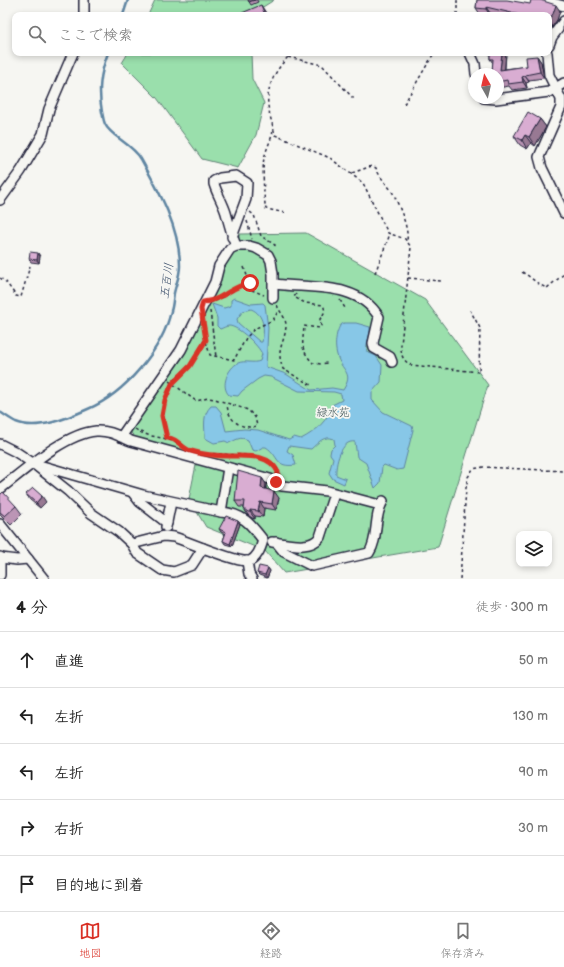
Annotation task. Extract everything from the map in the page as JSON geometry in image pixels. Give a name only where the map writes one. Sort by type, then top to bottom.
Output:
[{"type":"street","points":[[84,0],[84,12]]},
{"type":"street","points":[[541,0],[564,6]]},
{"type":"street","points":[[552,37],[564,21]]},
{"type":"street","points":[[0,200],[21,171],[43,134],[49,109],[72,56]]},
{"type":"street","points":[[471,56],[475,68]]},
{"type":"street","points":[[547,56],[549,75],[562,102],[561,112],[540,157],[542,168],[564,213]]},
{"type":"street","points":[[504,98],[549,92],[564,83]]},
{"type":"street","points":[[121,437],[181,350],[215,282],[222,259],[234,242],[244,209],[247,183],[236,176],[220,178],[214,181],[234,242]]},
{"type":"street","points":[[234,242],[256,248],[269,257],[271,260],[274,284],[273,298]]},
{"type":"street","points":[[274,284],[337,289],[359,296],[374,308],[379,317],[373,343],[374,348],[390,357],[392,362]]},
{"type":"street","points":[[0,489],[34,464],[80,434],[97,431],[111,432],[121,437],[276,482],[282,486],[382,503],[376,519],[373,547],[369,553],[312,566],[284,552],[276,542]]},
{"type":"street","points":[[0,444],[16,452],[34,464],[68,491],[91,513],[119,532],[132,544],[137,553],[165,572],[180,571],[192,565],[203,548]]},
{"type":"street","points":[[34,464],[171,502],[240,516],[247,521],[263,540],[306,546],[316,543],[320,537],[334,494]]},
{"type":"street","points":[[221,512],[228,468]]},
{"type":"street","points":[[133,492],[140,502],[167,523]]},
{"type":"street","points":[[164,536],[171,502]]},
{"type":"street","points":[[0,524],[44,579]]},
{"type":"street","points":[[132,544],[164,536],[174,537],[203,548],[247,561],[257,556],[263,540]]},
{"type":"street","points":[[0,575],[0,557],[17,560],[28,559]]},
{"type":"street","points":[[247,561],[249,574],[252,579]]},
{"type":"path","points":[[457,0],[457,12]]},
{"type":"path","points":[[404,104],[432,56]]},
{"type":"path","points":[[354,99],[322,65],[288,57],[276,72],[269,91],[268,103],[275,135],[330,158],[351,173],[363,183],[378,217],[390,234],[407,241]]},
{"type":"path","points":[[274,130],[263,160],[265,185],[264,205],[266,209],[286,213]]},
{"type":"path","points":[[351,173],[372,166],[376,168],[380,178],[395,197],[407,227],[407,241],[411,248],[401,345],[402,357],[405,362],[412,365],[479,372],[480,328],[470,310]]},
{"type":"path","points":[[244,209],[248,227],[256,248]]},
{"type":"path","points":[[244,209],[254,215],[261,236],[275,245],[269,257]]},
{"type":"path","points":[[375,273],[390,234]]},
{"type":"path","points":[[0,278],[6,282],[16,296],[21,297],[30,266]]},
{"type":"path","points":[[244,267],[252,290],[273,298],[284,316],[286,326],[278,352],[283,369],[311,385]]},
{"type":"path","points":[[522,272],[547,288],[564,274]]},
{"type":"path","points":[[408,278],[441,281]]},
{"type":"path","points":[[250,283],[242,284],[213,302],[202,306],[208,354],[234,360],[246,338],[258,327],[273,320],[279,309]]},
{"type":"path","points":[[300,291],[294,297],[298,301],[323,305],[325,309],[324,314],[320,319],[320,328],[304,326],[304,336],[301,342],[303,350],[313,363],[327,363]]},
{"type":"path","points":[[336,296],[345,308]]},
{"type":"path","points":[[211,319],[214,341],[216,357],[212,327],[211,319]]},
{"type":"path","points":[[167,438],[162,416],[165,400],[172,384],[190,366],[206,340]]},
{"type":"path","points":[[162,377],[196,401],[211,398],[227,404],[253,414],[257,426],[246,427],[238,424],[229,415],[227,404]]},
{"type":"path","points":[[128,425],[141,433],[153,437],[167,438],[176,441],[187,450]]},
{"type":"path","points":[[208,454],[241,455],[265,459],[273,464],[278,472],[276,482]]},
{"type":"path","points":[[460,579],[466,488],[468,477],[473,469],[483,467],[564,471]]},
{"type":"green space","points":[[155,0],[274,0],[255,12],[149,12]]},
{"type":"green space","points":[[126,56],[251,56],[252,79],[264,103],[256,135],[238,168],[202,159],[157,98],[122,63]]},
{"type":"green space","name":"緑水苑","points":[[306,233],[425,300],[488,385],[438,547],[284,573],[265,551],[206,527],[189,499],[198,455],[136,439],[128,429],[191,338],[240,234]]},
{"type":"water","points":[[234,298],[251,304],[263,303],[265,305],[268,328],[266,367],[286,374],[311,390],[332,388],[343,390],[348,380],[348,376],[340,363],[336,352],[336,340],[339,328],[344,323],[356,323],[370,327],[367,352],[376,356],[382,365],[381,382],[372,392],[372,400],[383,412],[412,426],[413,430],[403,469],[397,470],[384,465],[382,467],[380,483],[375,488],[366,463],[357,457],[355,442],[350,442],[346,444],[340,454],[336,471],[336,475],[346,479],[344,484],[333,479],[329,473],[333,458],[330,454],[331,449],[335,445],[334,439],[324,439],[311,449],[289,446],[287,451],[293,455],[296,465],[284,465],[266,447],[256,451],[252,450],[248,440],[243,438],[229,443],[225,441],[214,443],[205,438],[205,417],[211,406],[216,406],[221,412],[226,431],[244,429],[258,430],[289,440],[294,437],[301,439],[311,433],[324,421],[332,405],[342,400],[341,394],[334,392],[299,391],[271,377],[264,376],[242,391],[238,396],[229,395],[226,391],[225,382],[228,373],[234,365],[241,362],[260,361],[262,354],[253,342],[238,329],[229,326],[220,329],[217,326],[217,318],[212,304],[224,308],[231,306],[231,300]],"holes":[[[251,309],[259,314],[262,322],[262,342],[260,342],[238,323],[237,319],[243,311]]]},
{"type":"building","points":[[477,0],[507,0],[530,4],[531,0],[540,0],[556,5],[552,15],[552,12],[507,12],[486,7],[486,9],[476,8]]},
{"type":"building","points":[[261,5],[264,12],[244,12]]},
{"type":"building","points":[[564,20],[564,31],[563,31],[563,21]]},
{"type":"building","points":[[490,56],[502,56],[500,68],[492,68],[493,59],[490,59]]},
{"type":"building","points":[[537,56],[540,72],[525,75],[522,77],[523,82],[508,84],[507,80],[504,81],[504,69],[527,66],[526,57]]},
{"type":"building","points":[[528,112],[540,119],[529,137],[525,135],[522,140],[514,136]]},
{"type":"building","points":[[30,252],[38,253],[37,260],[29,259]]},
{"type":"building","points":[[238,471],[262,478],[261,488],[274,491],[272,504],[260,502],[258,511],[250,510],[250,512],[248,512],[244,509],[245,501],[235,501]]},
{"type":"building","points":[[33,488],[42,496],[36,503],[26,494]]},
{"type":"building","points":[[3,492],[16,506],[5,516],[0,512],[0,495]]},
{"type":"building","points":[[226,516],[238,521],[230,544],[223,541],[226,532],[219,529]]},
{"type":"building","points":[[259,566],[268,568],[265,575],[257,573]]},
{"type":"waterway","name":"五百川","points":[[124,12],[128,0]]},
{"type":"waterway","name":"五百川","points":[[0,412],[16,422],[33,425],[62,419],[102,402],[115,393],[140,369],[151,355],[167,326],[180,269],[176,238],[167,210],[141,159],[132,149],[111,132],[104,122],[100,89],[103,68],[107,56]]},
{"type":"route","points":[[250,283],[242,284],[213,302],[203,302],[201,309],[206,340],[190,366],[172,384],[165,400],[162,416],[167,438],[174,439],[187,450],[204,454],[232,456],[241,455],[265,459],[273,464],[278,472],[279,475],[276,482]]}]
